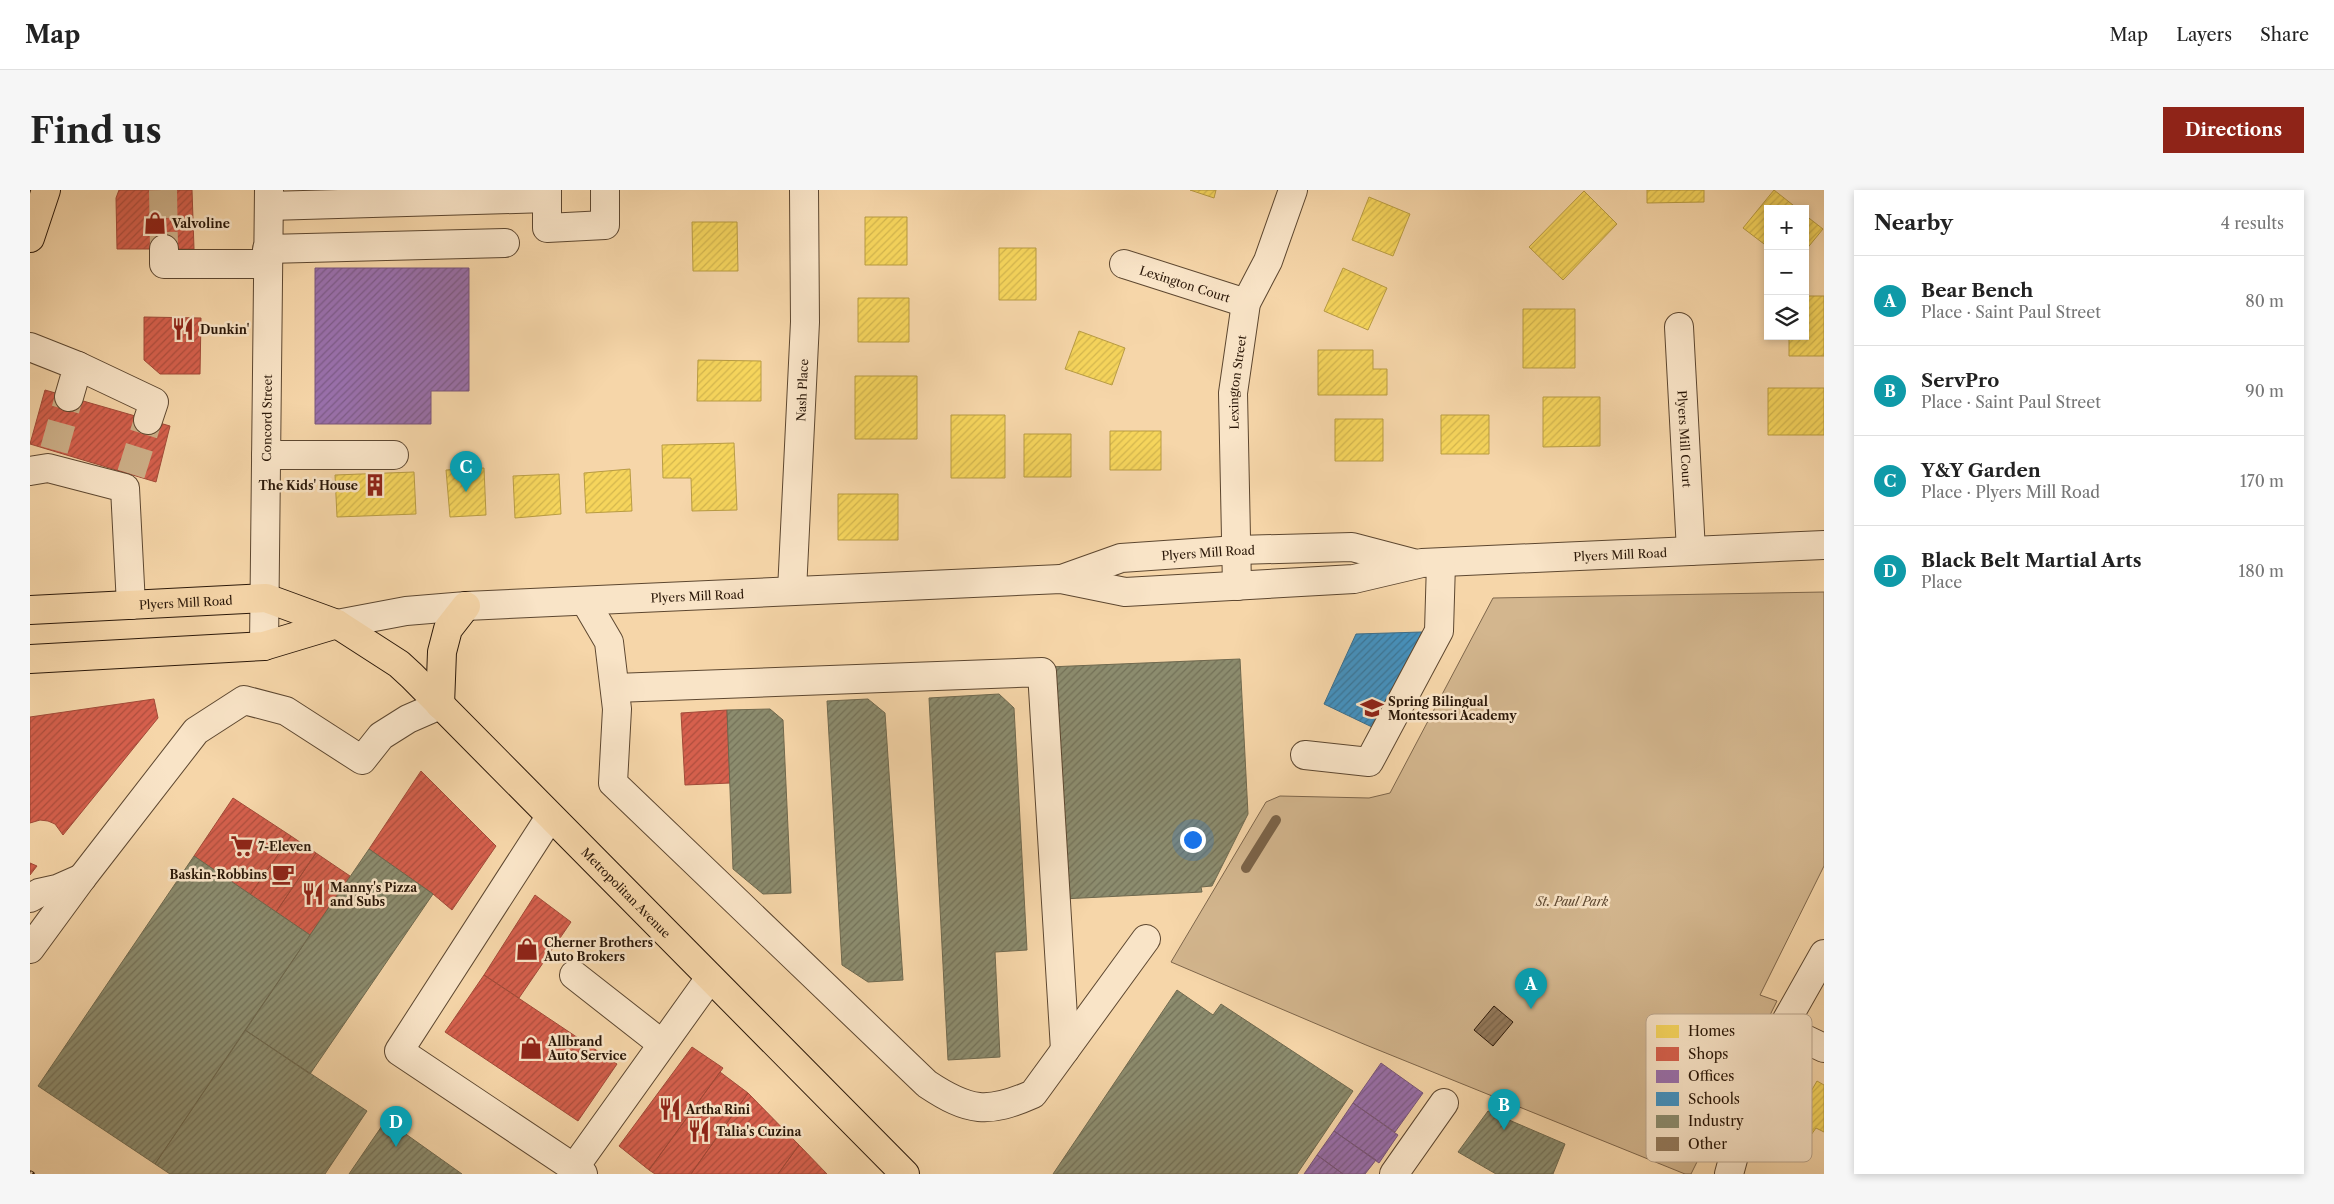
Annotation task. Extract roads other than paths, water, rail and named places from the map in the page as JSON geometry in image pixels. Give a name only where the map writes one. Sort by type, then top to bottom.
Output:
[{"type":"main road","points":[[30,238],[46,190]]},
{"type":"main road","name":"Plyers Mill Road","points":[[30,610],[266,598],[337,624]]},
{"type":"main road","points":[[440,705],[442,652],[448,629],[466,606]]},
{"type":"main road","name":"Plyers Mill Road","points":[[30,659],[264,646],[337,624]]},
{"type":"main road","name":"Metropolitan Avenue","points":[[337,624],[399,664],[905,1174]]},
{"type":"street","points":[[269,198],[547,194],[547,228],[605,225],[605,190]]},
{"type":"street","name":"Nash Place","points":[[792,591],[805,322],[804,190]]},
{"type":"street","name":"Lexington Street","points":[[1237,586],[1234,393],[1246,303],[1268,262],[1293,190]]},
{"type":"street","name":"Concord Street","points":[[264,646],[269,198]]},
{"type":"street","points":[[164,250],[164,264],[267,256],[505,243]]},
{"type":"street","name":"Lexington Court","points":[[1124,264],[1246,303]]},
{"type":"street","name":"Plyers Mill Court","points":[[1679,327],[1691,550]]},
{"type":"street","points":[[30,347],[78,366],[154,402],[148,420]]},
{"type":"street","points":[[69,397],[78,366]]},
{"type":"street","points":[[266,455],[394,455]]},
{"type":"street","points":[[44,463],[128,481],[131,605]]},
{"type":"street","name":"Plyers Mill Road","points":[[337,624],[406,611],[466,606],[1061,579],[1125,592],[1354,579],[1429,563],[1824,545]]},
{"type":"street","name":"Plyers Mill Road","points":[[1061,579],[1121,558],[1237,550],[1352,547],[1429,563]]},
{"type":"street","points":[[1305,755],[1369,762],[1438,631],[1429,563]]},
{"type":"street","points":[[585,601],[609,642],[617,709],[613,783],[927,1084],[951,1100],[979,1108],[1007,1105],[1033,1094],[1146,939]]},
{"type":"street","points":[[615,688],[1042,672],[1065,1050]]},
{"type":"street","points":[[30,949],[82,878],[196,731],[244,700],[286,711],[362,760],[381,736],[408,719],[440,705]]},
{"type":"street","points":[[550,817],[399,1051],[576,1172],[662,1044],[710,978]]},
{"type":"street","points":[[30,898],[82,878]]},
{"type":"street","points":[[1792,1014],[1824,954]]},
{"type":"street","points":[[574,975],[662,1044]]},
{"type":"street","points":[[1812,1042],[1824,1048]]},
{"type":"street","points":[[1394,1174],[1444,1103]]},
{"type":"waterway","points":[[1246,868],[1276,820]]},
{"type":"tunnel","points":[[163,190],[164,249]]},
{"type":"tunnel","points":[[54,450],[69,397]]},
{"type":"tunnel","points":[[131,474],[148,420]]},
{"type":"place","name":"Valvoline","points":[[155,223]]},
{"type":"place","name":"Dunkin'","points":[[183,329]]},
{"type":"place","name":"The Kids' House","points":[[375,485]]},
{"type":"place","name":"Y&Y Garden","points":[[466,492]]},
{"type":"place","name":"Spring Bilingual Montessori Academy","points":[[1372,708]]},
{"type":"place","name":"7-Eleven","points":[[242,846]]},
{"type":"place","name":"Baskin-Robbins","points":[[283,874]]},
{"type":"place","name":"Manny's Pizza and Subs","points":[[313,894]]},
{"type":"place","name":"Cherner Brothers Auto Brokers","points":[[527,949]]},
{"type":"place","name":"Bear Bench","points":[[1531,1009]]},
{"type":"place","name":"Allbrand Auto Service","points":[[531,1048]]},
{"type":"place","name":"Artha Rini","points":[[670,1109]]},
{"type":"place","name":"ServPro","points":[[1504,1130]]},
{"type":"place","name":"Talia's Cuzina","points":[[699,1131]]},
{"type":"place","name":"Black Belt Martial Arts","points":[[396,1147]]},
{"type":"park label","name":"St. Paul Park","points":[[1572,901]]}]
